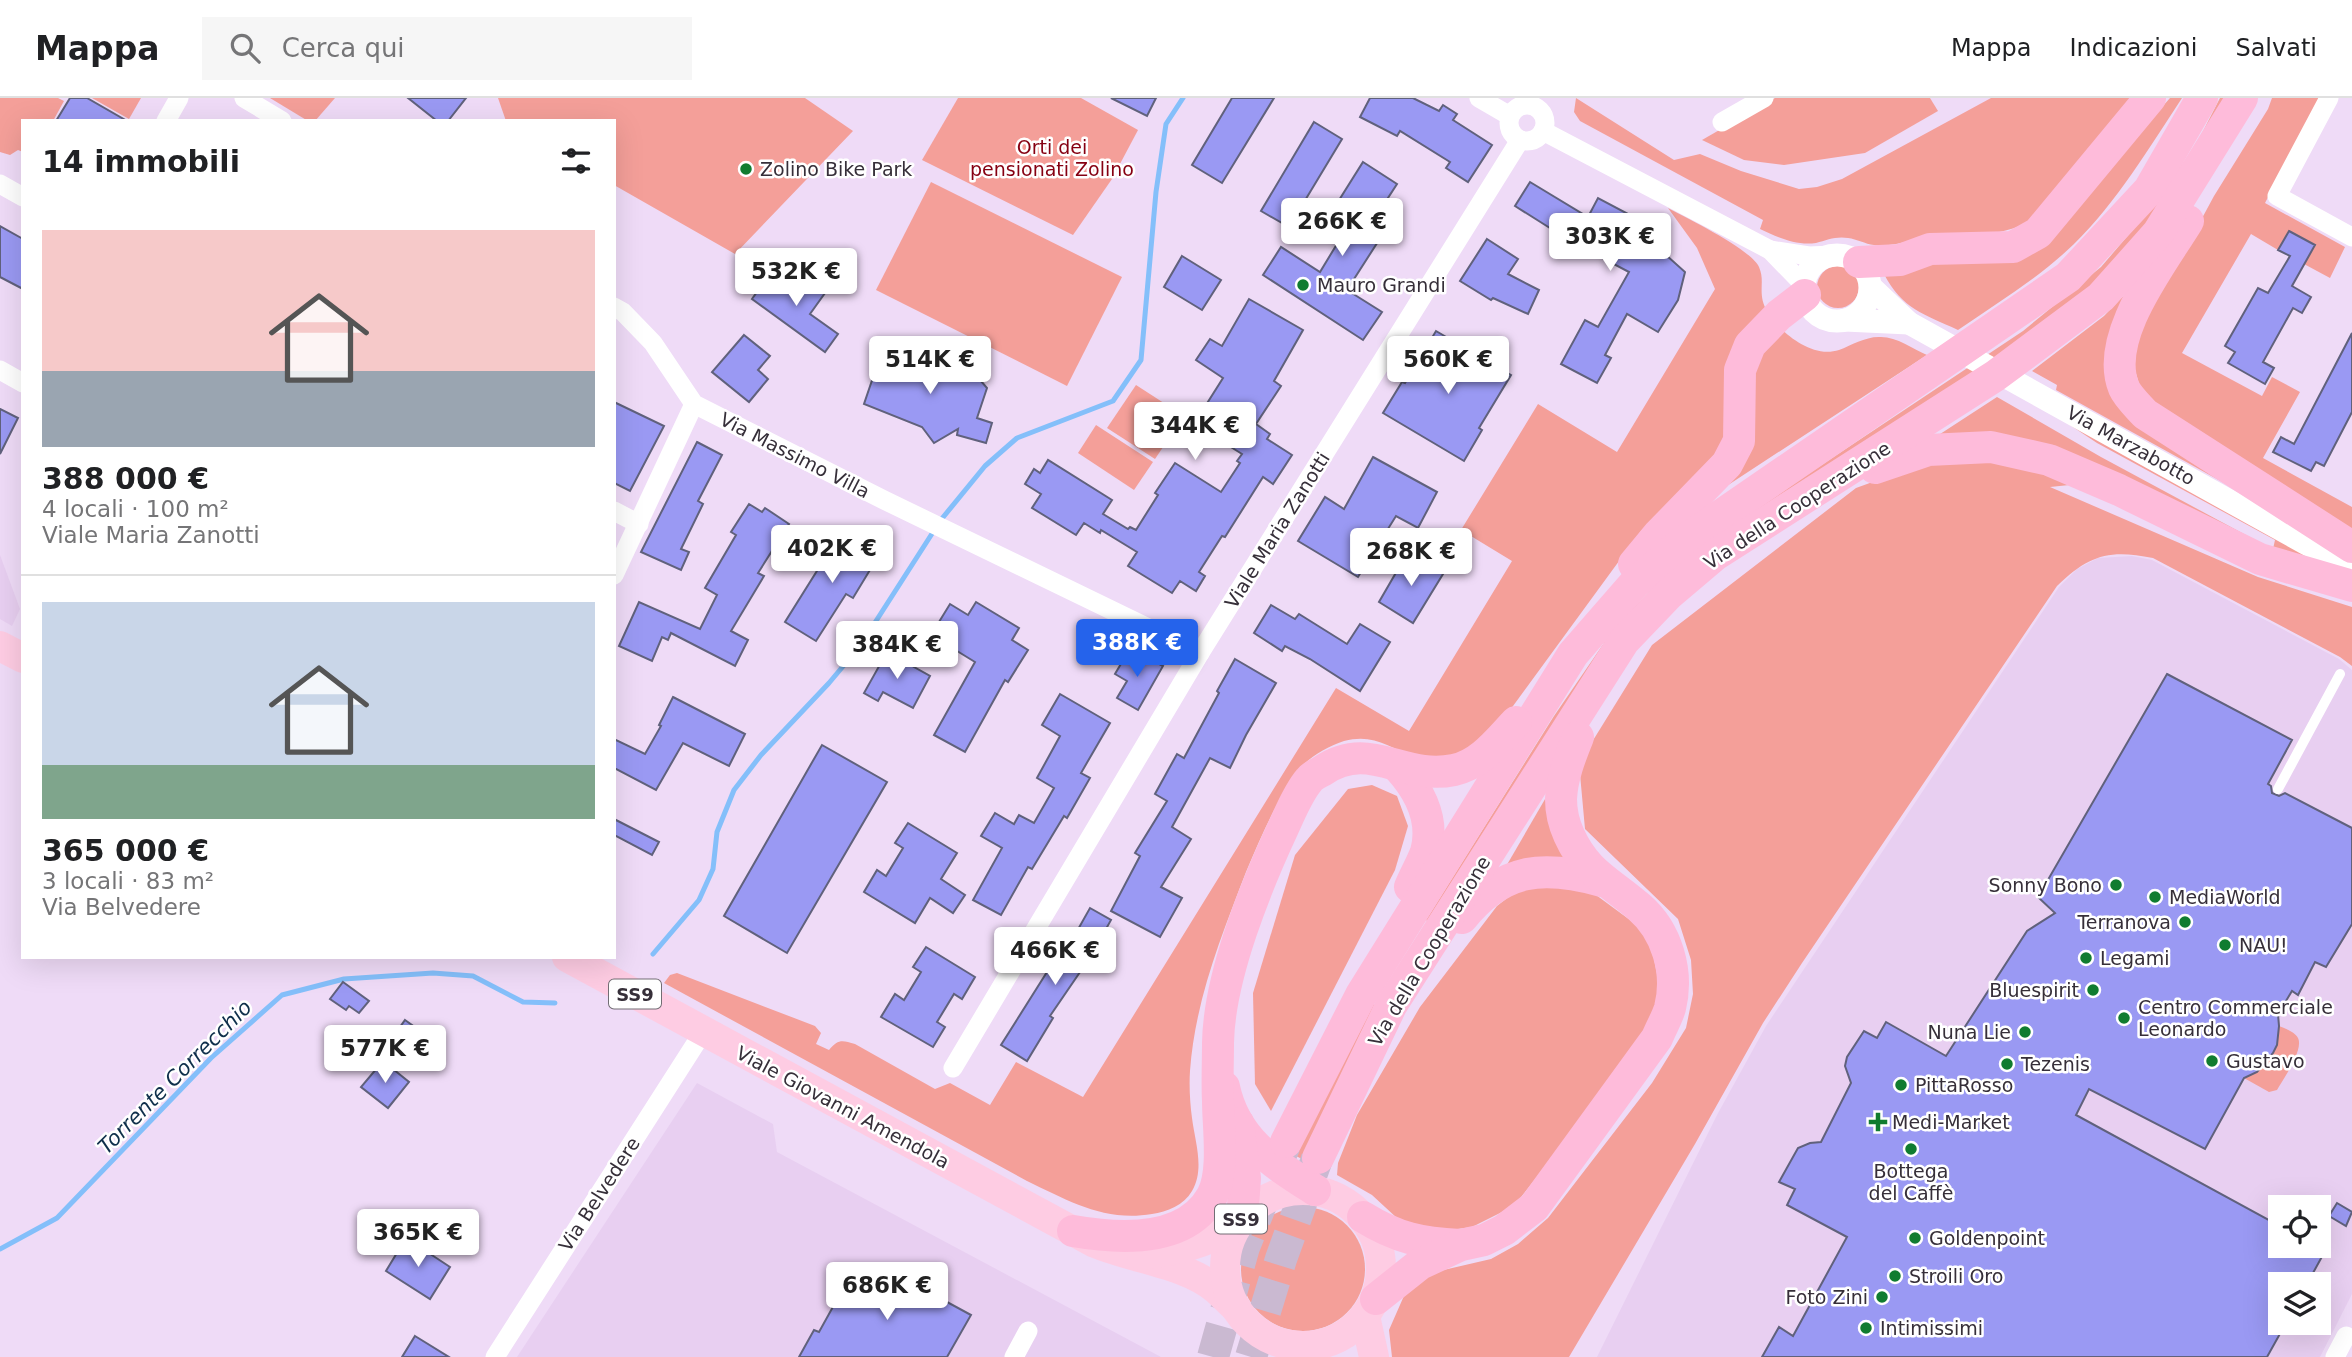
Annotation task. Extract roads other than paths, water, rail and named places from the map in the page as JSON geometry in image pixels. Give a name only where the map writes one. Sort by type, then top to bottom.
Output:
[{"type":"highway","points":[[1854,268],[1900,260],[1930,249],[2013,247],[2038,233],[2150,98]]},
{"type":"highway","name":"Via della Cooperazione","points":[[1286,1142],[1361,995],[1577,650],[1634,584],[1685,540],[2068,277],[2149,190],[2202,98]]},
{"type":"highway","name":"Via della Cooperazione","points":[[1318,1158],[1391,1006],[1624,642],[1669,594],[1715,555],[1995,376],[2101,297],[2158,233],[2242,98]]},
{"type":"highway","points":[[2256,98],[2248,122],[2127,322],[2119,358],[2124,389],[2145,414],[2352,547]]},
{"type":"highway","points":[[1073,1231],[1096,1235],[1163,1232],[1185,1224],[1199,1214],[1214,1194],[1219,1167],[1220,1009],[1242,931],[1271,854],[1298,797],[1310,779],[1331,764],[1355,757],[1378,759],[1398,767],[1420,771],[1454,770],[1485,754],[1529,709],[1577,650],[1627,573],[1658,535],[1727,464],[1739,441],[1740,370],[1750,345],[1805,290]]},
{"type":"highway","points":[[1812,494],[1866,471],[1928,450],[1991,447],[2049,460],[2119,490],[2260,559],[2352,586]]},
{"type":"highway","points":[[1370,1308],[1420,1264],[1461,1245],[1484,1240],[1504,1230],[1534,1207],[1657,1038],[1670,1010],[1671,975],[1665,940],[1639,907],[1602,881],[1575,848],[1564,822],[1561,799],[1566,768],[1584,722],[1624,642]]},
{"type":"highway","points":[[1361,995],[1426,852],[1428,834],[1422,802],[1415,786],[1398,767]]},
{"type":"highway","points":[[1391,1006],[1468,911],[1492,890],[1516,877],[1546,871],[1570,872],[1602,881]]},
{"type":"highway","points":[[1219,1065],[1226,1099],[1249,1140],[1265,1156],[1315,1190]]},
{"type":"highway","points":[[1237,1122],[1245,1178],[1239,1223]]},
{"type":"highway","points":[[1363,1217],[1402,1237],[1426,1243],[1461,1245]]},
{"type":"main road","name":"Viale Giovanni Amendola","points":[[571,959],[1073,1231],[1121,1254],[1187,1272],[1216,1288],[1236,1308]]},
{"type":"main road","name":"SS9","points":[[1285,1344],[1300,1346],[1329,1342],[1343,1336],[1370,1308],[1381,1282],[1381,1256],[1373,1231],[1363,1217],[1342,1199],[1315,1190],[1275,1194],[1256,1205],[1239,1223],[1229,1242],[1225,1276],[1228,1293],[1236,1308],[1257,1330],[1285,1344],[1318,1357]]},
{"type":"main road","name":"Viale Giovanni Amendola","points":[[1121,1254],[1172,1252],[1203,1243],[1239,1223]]},
{"type":"main road","name":"SS9","points":[[1370,1308],[1374,1357]]},
{"type":"street","points":[[167,119],[179,98]]},
{"type":"street","points":[[244,98],[279,119]]},
{"type":"street","points":[[1479,98],[1510,116]]},
{"type":"street","points":[[1722,122],[1764,98]]},
{"type":"street","points":[[2329,98],[2277,196],[2352,237]]},
{"type":"street","points":[[1540,103],[1545,118],[1543,131],[1531,140],[1520,140],[1513,135],[1509,127],[1510,116],[1519,106],[1540,103]]},
{"type":"street","points":[[1543,131],[1770,250],[1809,256],[1854,268]]},
{"type":"street","name":"Viale Maria Zanotti","points":[[953,1068],[1200,653],[1520,140]]},
{"type":"street","points":[[0,184],[21,196]]},
{"type":"street","points":[[1770,250],[1805,290]]},
{"type":"street","points":[[1805,290],[1807,274],[1823,258],[1854,268],[1869,298],[1864,309],[1845,320]]},
{"type":"street","name":"Via Marzabotto","points":[[1854,268],[1913,325],[2352,569]]},
{"type":"street","name":"Via Marzabotto","points":[[1805,290],[1809,305],[1824,319],[1913,325]]},
{"type":"street","name":"Via Massimo Villa","points":[[616,308],[653,342],[694,404],[1200,653]]},
{"type":"street","points":[[616,571],[694,404]]},
{"type":"street","points":[[616,512],[639,524]]},
{"type":"street","name":"Via Belvedere","points":[[495,1357],[703,1032]]},
{"type":"street","points":[[1014,1357],[1028,1331]]},
{"type":"street","points":[[2335,1357],[2346,1336]]},
{"type":"lane","points":[[2278,789],[2340,674]]},
{"type":"waterway","name":"Torrente Correcchio","points":[[940,521],[985,466],[1017,438],[1113,401],[1141,360],[1156,192],[1166,124],[1183,98]]},
{"type":"waterway","name":"Torrente Correcchio","points":[[653,954],[699,900],[713,869],[717,832],[734,790],[761,755],[860,646],[935,529]]},
{"type":"waterway","name":"Torrente Correcchio","points":[[0,1249],[57,1218],[211,1058],[282,995],[344,979],[433,973],[473,976],[523,1002],[555,1003]]},
{"type":"tunnel","points":[[1213,1357],[1244,1247],[1286,1142]]},
{"type":"tunnel","points":[[1251,1357],[1281,1259],[1317,1159]]},
{"type":"place","name":"Zolino Bike Park","points":[[746,169]]},
{"type":"place","name":"Mauro Grandi","points":[[1303,285]]},
{"type":"place","name":"Sonny Bono","points":[[2116,885]]},
{"type":"place","name":"MediaWorld","points":[[2155,897]]},
{"type":"place","name":"Terranova","points":[[2185,922]]},
{"type":"place","name":"NAU!","points":[[2225,945]]},
{"type":"place","name":"Legami","points":[[2086,958]]},
{"type":"place","name":"Bluespirit","points":[[2093,990]]},
{"type":"place","name":"Centro Commerciale Leonardo","points":[[2124,1018]]},
{"type":"place","name":"Nuna Lie","points":[[2025,1032]]},
{"type":"place","name":"Gustavo","points":[[2212,1061]]},
{"type":"place","name":"Tezenis","points":[[2007,1064]]},
{"type":"place","name":"PittaRosso","points":[[1901,1085]]},
{"type":"place","name":"Medi-Market","points":[[1878,1122]]},
{"type":"place","name":"Bottega del Caffè","points":[[1911,1149]]},
{"type":"place","name":"Goldenpoint","points":[[1915,1238]]},
{"type":"place","name":"Stroili Oro","points":[[1895,1276]]},
{"type":"place","name":"Foto Zini","points":[[1882,1297]]},
{"type":"place","name":"Intimissimi","points":[[1866,1328]]},
{"type":"park label","name":"Orti dei pensionati Zolino","points":[[1052,158]]}]
